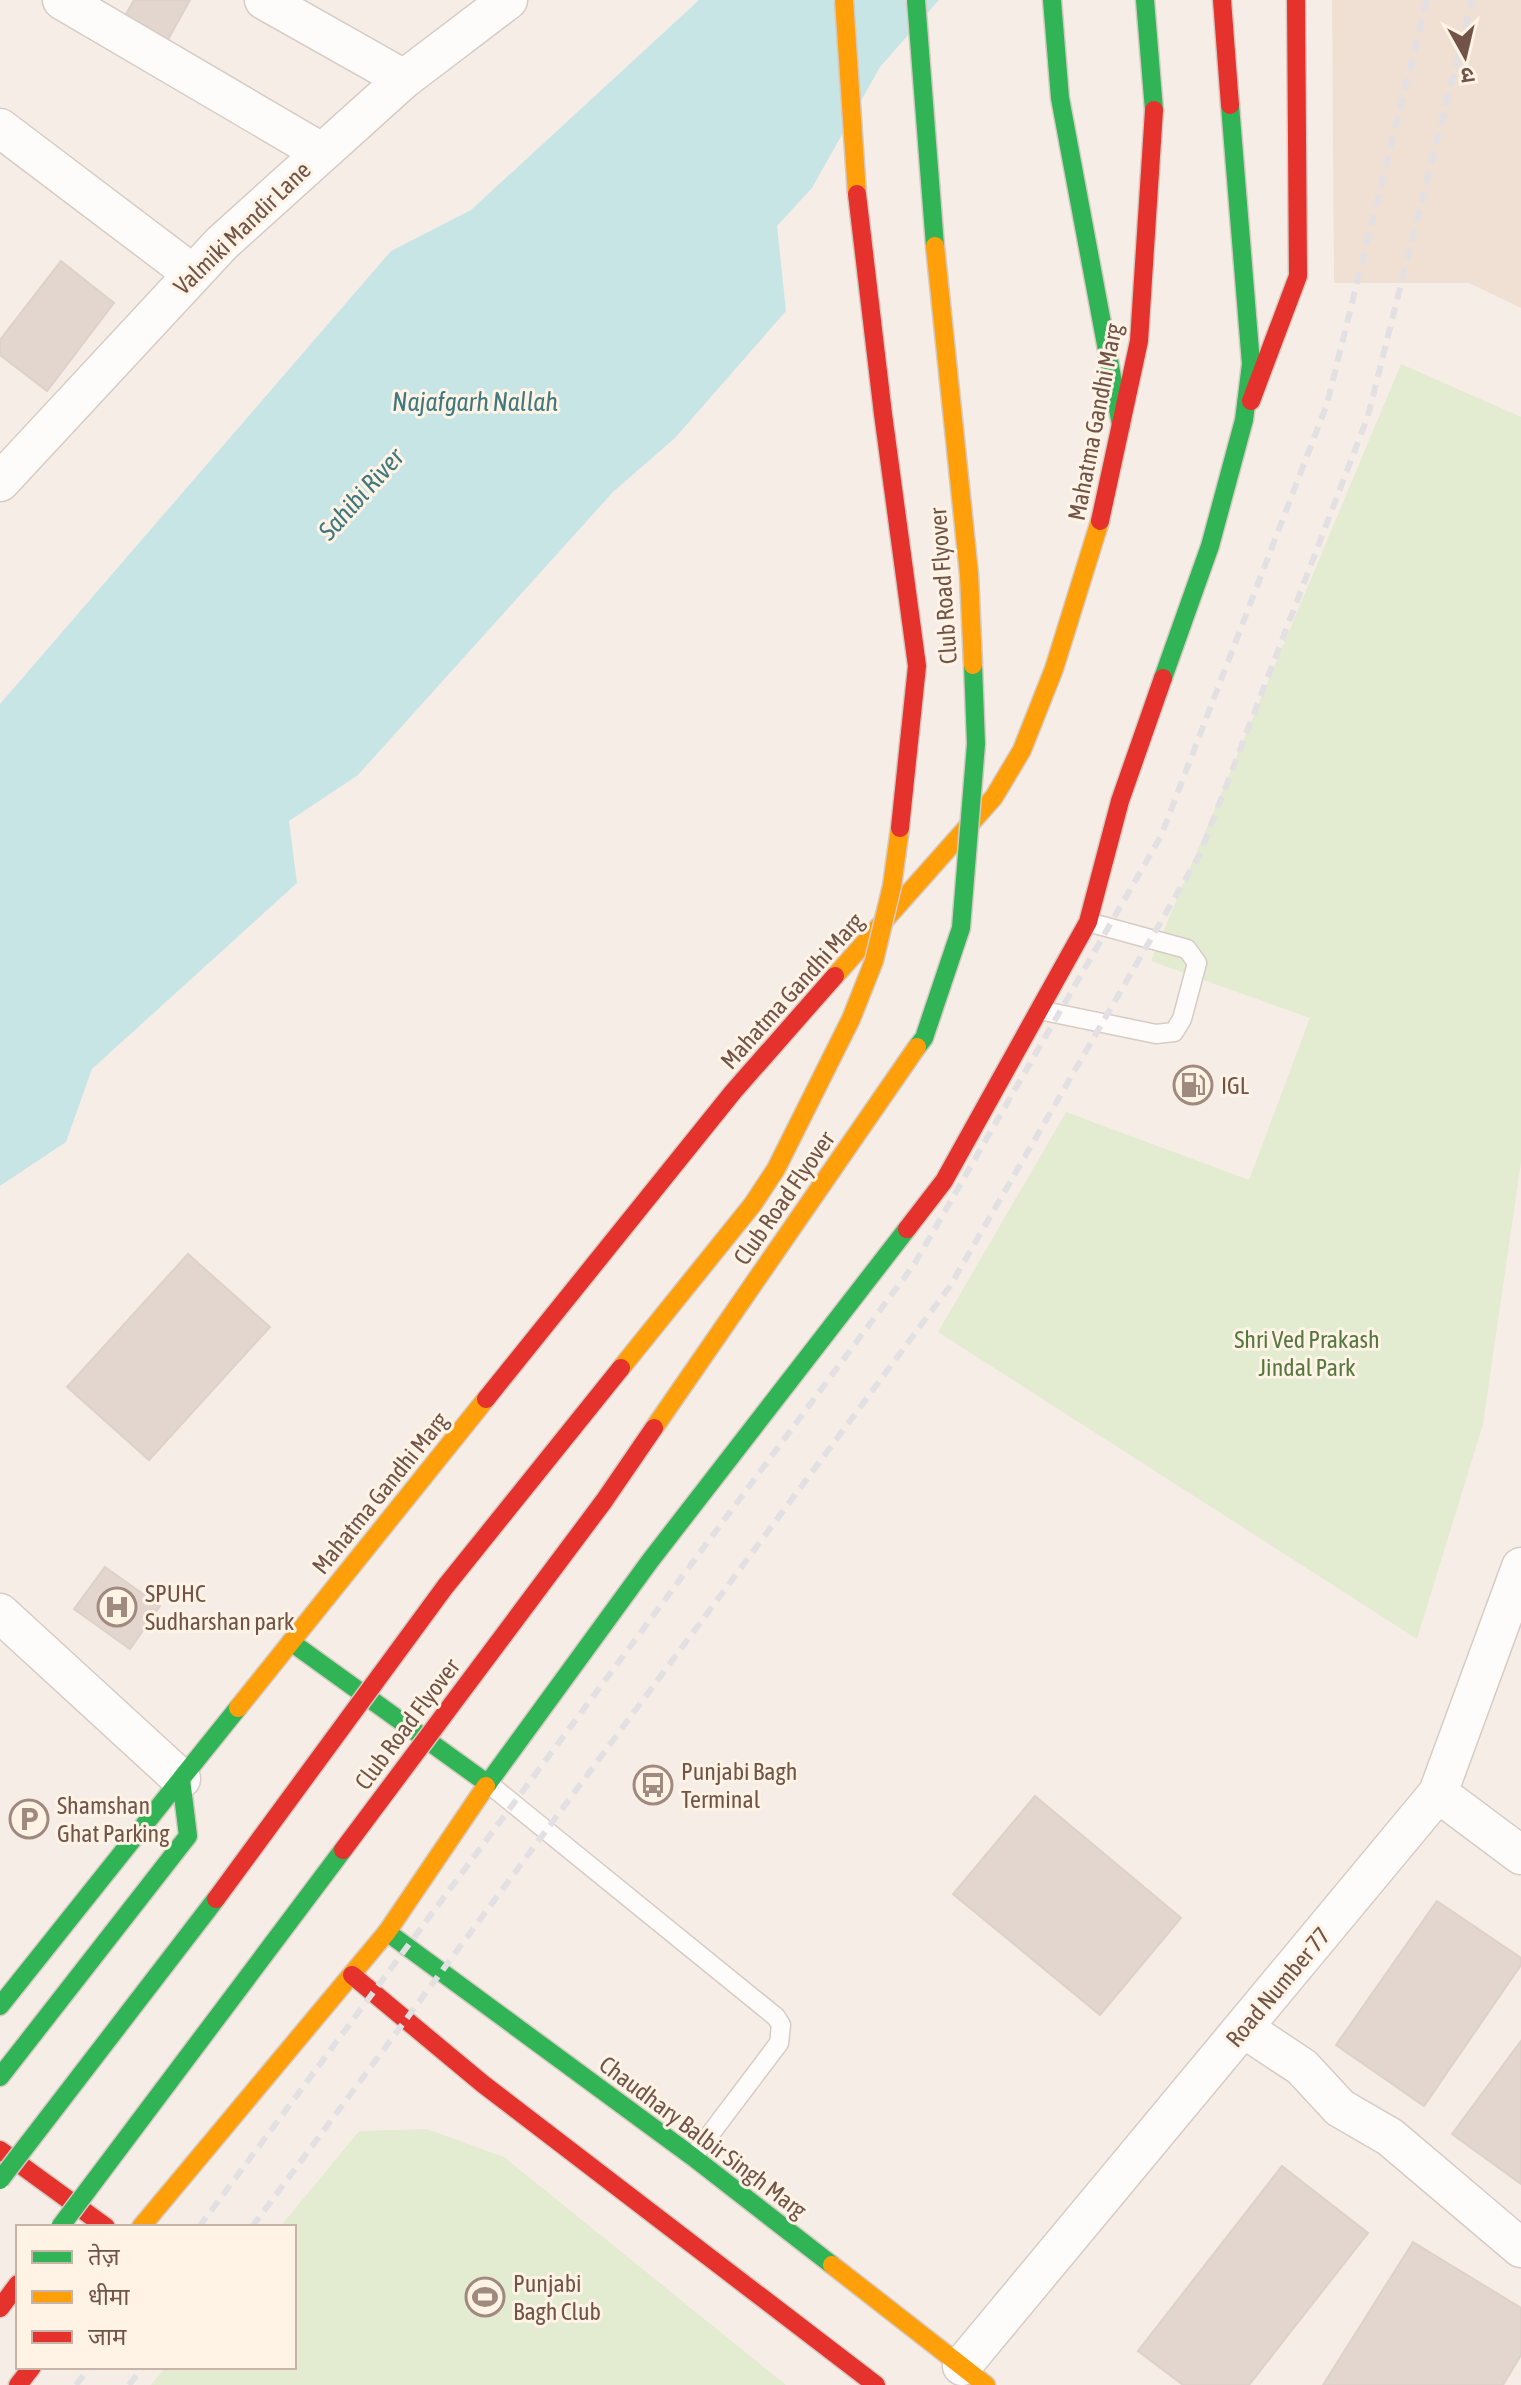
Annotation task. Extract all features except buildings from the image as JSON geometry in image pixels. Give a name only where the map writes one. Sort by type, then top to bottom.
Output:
[{"type":"main road","name":"Club Road Flyover","points":[[0,2180],[186,1940],[445,1587],[753,1204],[776,1169],[851,1019],[874,961],[894,871],[917,666],[860,217],[844,0]]},
{"type":"main road","name":"Club Road Flyover","points":[[61,2225],[604,1501],[924,1038],[961,928],[976,744],[969,574],[935,242],[916,0]]},
{"type":"main road","points":[[1052,0],[1060,98],[1121,425]]},
{"type":"main road","name":"Mahatma Gandhi Marg","points":[[0,2006],[733,1092],[994,797],[1022,750],[1054,669],[1096,538],[1139,341],[1154,106],[1145,0]]},
{"type":"main road","points":[[1222,0],[1251,364],[1244,420]]},
{"type":"main road","points":[[143,2225],[387,1932],[488,1784],[650,1561],[944,1181],[1088,922],[1120,801],[1210,546],[1244,420],[1298,276],[1296,0]]},
{"type":"main road","points":[[291,1642],[488,1784]]},
{"type":"main road","points":[[0,2077],[188,1836],[181,1779]]},
{"type":"main road","name":"Chaudhary Balbir Singh Marg","points":[[387,1932],[693,2157],[974,2376]]},
{"type":"main road","points":[[352,1975],[483,2084],[876,2385]]},
{"type":"main road","points":[[0,2150],[103,2225]]},
{"type":"main road","points":[[0,2308],[16,2287]]},
{"type":"main road","points":[[18,2385],[30,2369]]},
{"type":"street","points":[[62,0],[321,152]]},
{"type":"street","points":[[264,0],[404,79]]},
{"type":"street","name":"Valmiki Mandir Lane","points":[[1,479],[222,243],[404,79],[499,2]]},
{"type":"street","points":[[0,128],[193,274]]},
{"type":"street","name":"Road Number 77","points":[[974,2376],[1243,2028],[1438,1793],[1521,1567]]},
{"type":"street","points":[[0,1613],[181,1779]]},
{"type":"street","points":[[1438,1793],[1521,1855]]},
{"type":"street","points":[[1243,2028],[1302,2067],[1340,2108],[1390,2137],[1521,2248]]},
{"type":"lane","points":[[1039,1010],[1156,1034],[1174,1032],[1182,1019],[1197,963],[1194,956],[1187,949],[1088,922]]},
{"type":"lane","points":[[488,1784],[776,2017],[781,2025],[779,2043],[693,2157]]},
{"type":"shaded area","points":[[1332,0],[1521,0],[1521,308],[1469,283],[1334,283]]},
{"type":"green space","name":"Shri Ved Prakash Jindal Park","points":[[1401,364],[1521,417],[1521,1162],[1483,1424],[1417,1639],[938,1332],[1066,1112],[1249,1180],[1310,1018],[1151,961]]},
{"type":"green space","name":"Punjabi Bagh Club","points":[[427,2129],[504,2157],[786,2385],[151,2385],[164,2369],[296,2369],[296,2225],[282,2225],[359,2131]]},
{"type":"water","name":"Najafgarh Nallah","points":[[699,0],[939,0],[880,67],[812,188],[777,226],[786,311],[675,438],[613,492],[358,775],[289,821],[297,883],[92,1069],[66,1142],[0,1186],[0,704],[391,251],[471,210]]},
{"type":"railway","points":[[200,2225],[915,1263],[1161,836],[1327,404],[1427,0]]},
{"type":"railway","points":[[253,2225],[950,1286],[1200,854],[1368,416],[1472,0]]},
{"type":"railway","points":[[76,2385],[88,2369]]},
{"type":"railway","points":[[129,2385],[141,2369]]},
{"type":"traffic: fast","points":[[916,0],[935,246]]},
{"type":"traffic: fast","points":[[1052,0],[1060,98],[1121,425]]},
{"type":"traffic: fast","points":[[1145,0],[1154,110]]},
{"type":"traffic: fast","points":[[1163,678],[1210,546],[1244,420],[1251,364],[1230,105]]},
{"type":"traffic: fast","points":[[917,1047],[924,1038],[961,928],[976,744],[973,665]]},
{"type":"traffic: fast","points":[[486,1786],[650,1561],[907,1229]]},
{"type":"traffic: fast","points":[[291,1642],[488,1784]]},
{"type":"traffic: fast","points":[[0,2077],[188,1836],[181,1779],[238,1708]]},
{"type":"traffic: fast","points":[[0,2006],[181,1779]]},
{"type":"traffic: fast","points":[[62,2225],[343,1850]]},
{"type":"traffic: fast","points":[[0,2180],[216,1899]]},
{"type":"traffic: fast","points":[[387,1932],[693,2157],[832,2265]]},
{"type":"traffic: slow","points":[[844,0],[857,194]]},
{"type":"traffic: slow","points":[[935,246],[969,574],[973,665]]},
{"type":"traffic: slow","points":[[835,976],[994,797],[1022,750],[1054,669],[1100,521]]},
{"type":"traffic: slow","points":[[621,1368],[753,1204],[776,1169],[851,1019],[874,961],[892,886],[900,828]]},
{"type":"traffic: slow","points":[[654,1428],[917,1047]]},
{"type":"traffic: slow","points":[[238,1708],[486,1399]]},
{"type":"traffic: slow","points":[[143,2225],[387,1932],[486,1786]]},
{"type":"traffic: slow","points":[[832,2265],[986,2385]]},
{"type":"traffic: jam","points":[[1222,0],[1230,105]]},
{"type":"traffic: jam","points":[[1251,401],[1298,276],[1296,0]]},
{"type":"traffic: jam","points":[[1100,521],[1139,341],[1154,110]]},
{"type":"traffic: jam","points":[[857,194],[917,666],[900,828]]},
{"type":"traffic: jam","points":[[907,1229],[944,1181],[1088,922],[1120,801],[1163,678]]},
{"type":"traffic: jam","points":[[486,1399],[733,1092],[835,976]]},
{"type":"traffic: jam","points":[[216,1899],[445,1587],[621,1368]]},
{"type":"traffic: jam","points":[[343,1850],[604,1501],[654,1428]]},
{"type":"traffic: jam","points":[[352,1975],[483,2084],[876,2385]]},
{"type":"traffic: jam","points":[[0,2150],[103,2225]]},
{"type":"traffic: jam","points":[[0,2308],[16,2287]]},
{"type":"traffic: jam","points":[[18,2385],[30,2369]]},
{"type":"place","name":"IGL","points":[[1193,1085]]},
{"type":"place","name":"SPUHC Sudharshan park","points":[[117,1607]]},
{"type":"place","name":"Punjabi Bagh Terminal","points":[[653,1785]]},
{"type":"place","name":"Shamshan Ghat Parking","points":[[29,1819]]},
{"type":"place","name":"Punjabi Bagh Club","points":[[485,2297]]},
{"type":"water label","name":"Sahibi River","points":[[361,494]]}]
